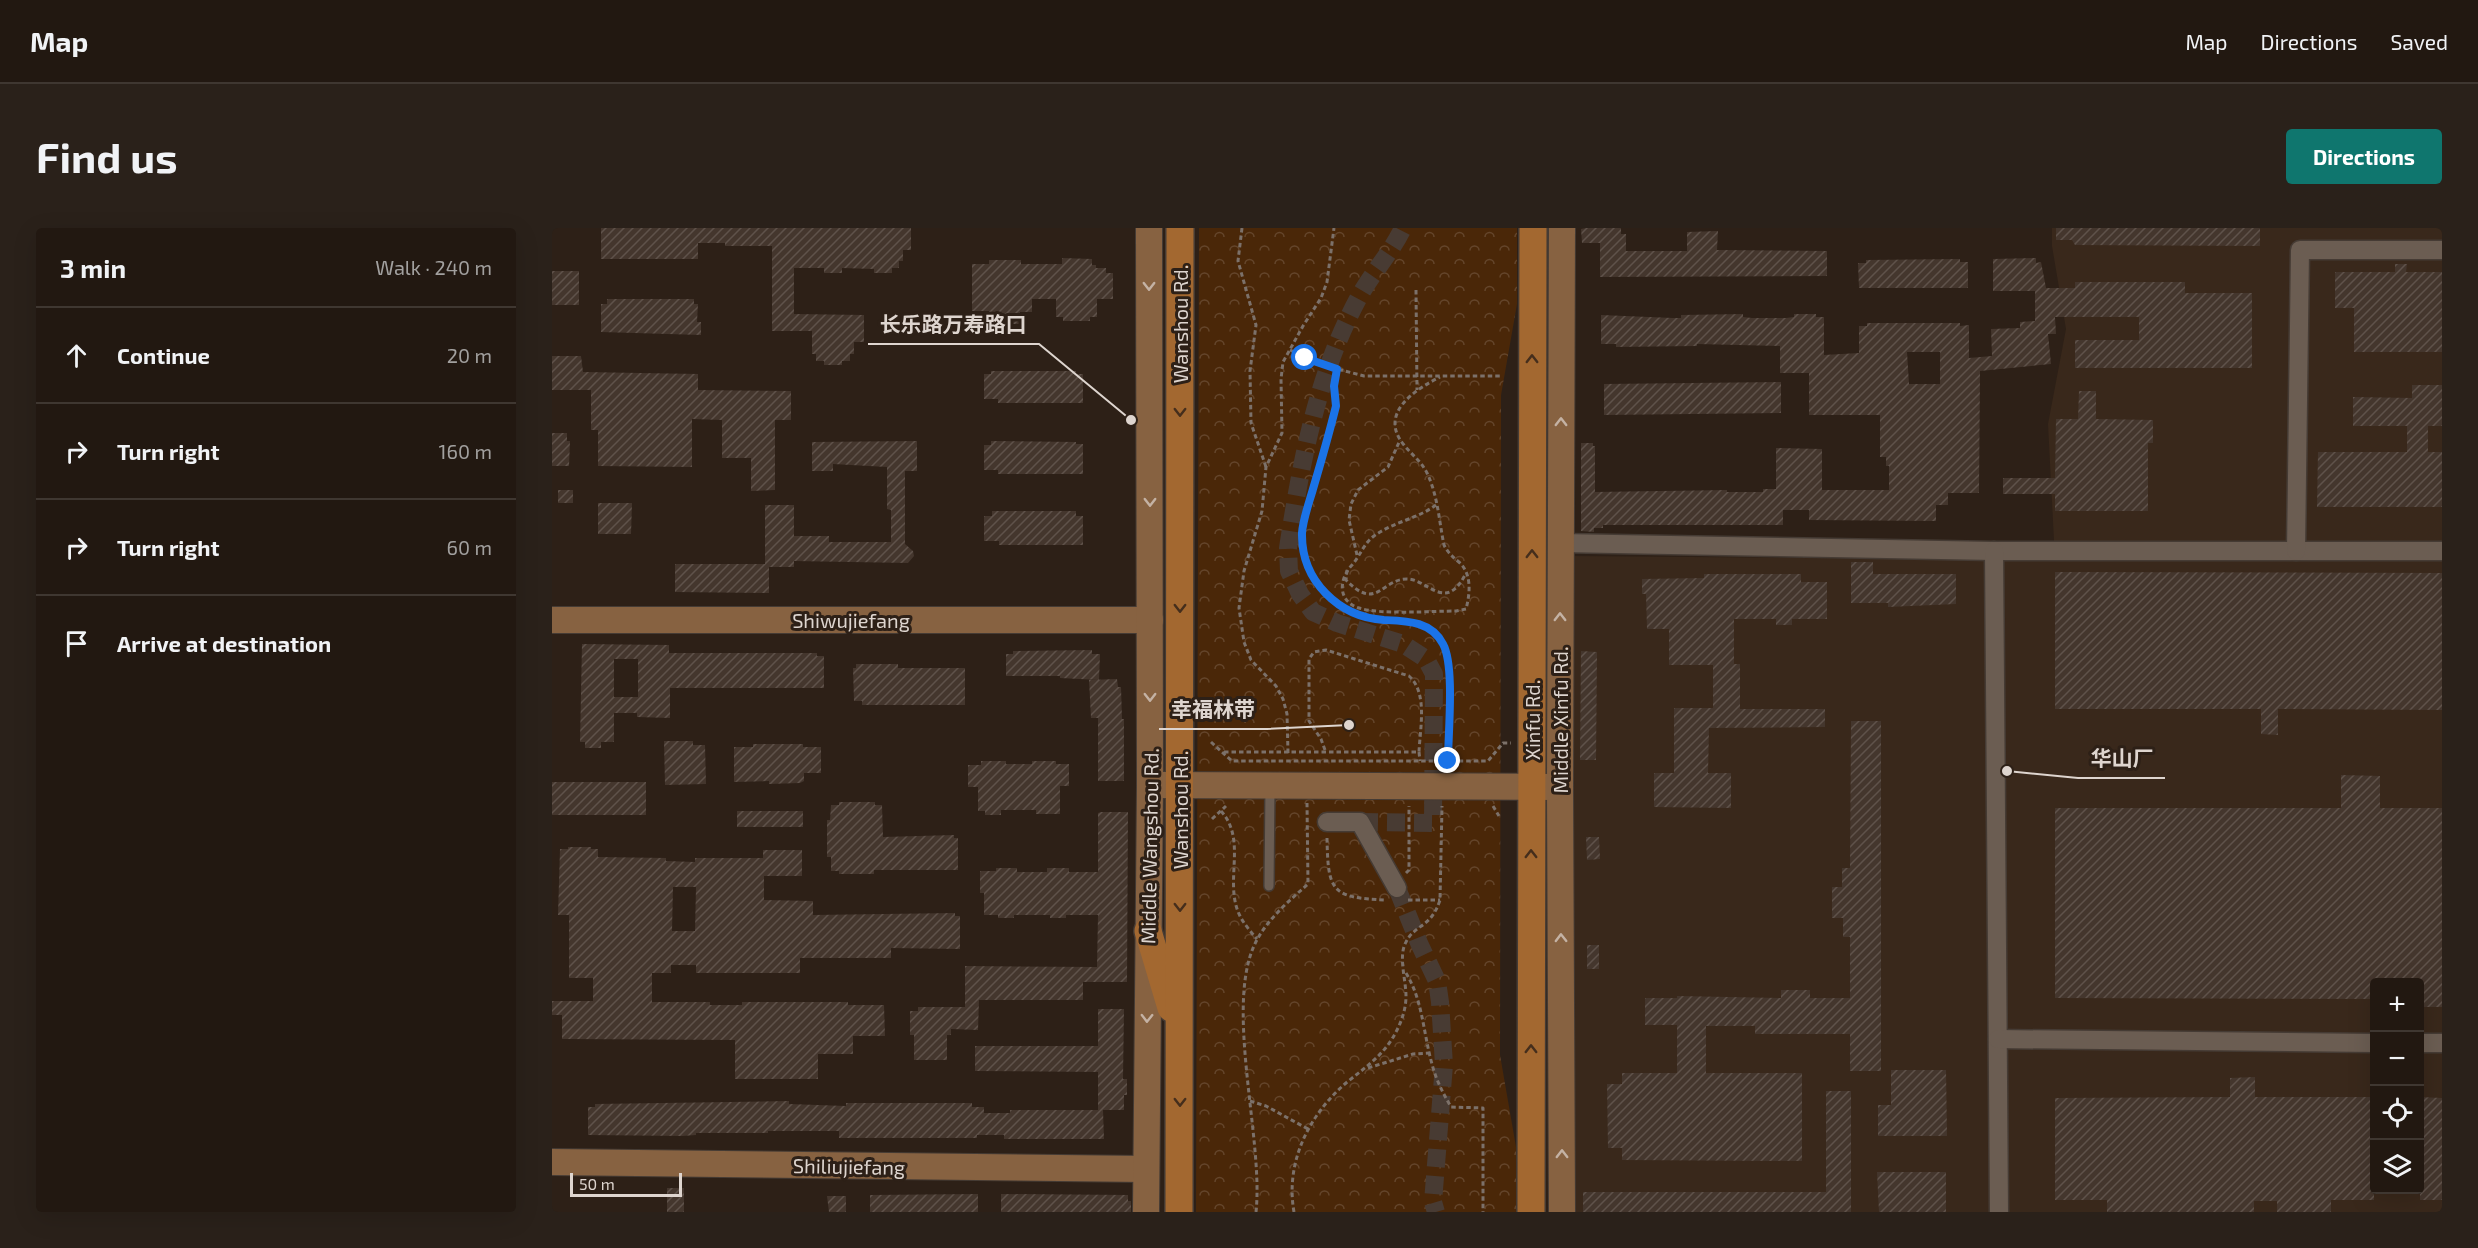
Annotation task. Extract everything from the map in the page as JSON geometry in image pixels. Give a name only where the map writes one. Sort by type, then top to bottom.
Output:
[{"type":"main road","name":"Middle Wangshou Rd.","points":[[1146,1212],[1150,784],[1149,228]]},
{"type":"main road","name":"Wanshou Rd.","points":[[1179,1212],[1180,228]]},
{"type":"main road","name":"Xinfu Rd.","points":[[1531,1204],[1533,228]]},
{"type":"main road","name":"Middle Xinfu Rd.","points":[[1562,228],[1560,543],[1562,1212]]},
{"type":"main road","points":[[1149,467],[1180,294]]},
{"type":"main road","name":"Shiwujiefang","points":[[552,620],[1150,620]]},
{"type":"main road","points":[[1150,784],[1560,786]]},
{"type":"main road","points":[[1148,931],[1180,1039]]},
{"type":"main road","points":[[1531,1204],[1562,985]]},
{"type":"main road","name":"Shiliujiefang","points":[[552,1162],[1145,1169]]},
{"type":"street","points":[[2296,551],[2300,250],[2442,250]]},
{"type":"street","points":[[1560,543],[1994,551],[2442,551]]},
{"type":"street","points":[[1994,551],[2000,1212]]},
{"type":"street","points":[[1327,822],[1360,822],[1398,896]]},
{"type":"street","points":[[1998,1040],[2370,1043]]},
{"type":"street","points":[[2424,1043],[2442,1043]]},
{"type":"lane","points":[[1269,886],[1270,785]]},
{"type":"path","points":[[1242,228],[1238,261],[1256,325],[1250,371],[1251,423],[1266,467]]},
{"type":"path","points":[[1288,753],[1287,714],[1283,699],[1276,686],[1251,660],[1240,625],[1239,608],[1243,580],[1262,511],[1266,467],[1282,433],[1283,362],[1321,298],[1327,282],[1330,243],[1334,228]]},
{"type":"path","points":[[1416,290],[1417,390]]},
{"type":"path","points":[[1290,350],[1322,365],[1364,376],[1501,376]]},
{"type":"path","points":[[1337,369],[1334,386],[1336,406],[1304,523],[1303,542],[1306,556],[1317,582],[1335,603],[1365,618],[1416,623],[1429,627],[1437,635],[1448,655],[1448,761]]},
{"type":"path","points":[[1436,504],[1426,512],[1374,536],[1363,547],[1341,582],[1346,600],[1359,608],[1378,610],[1456,611],[1466,609],[1469,583],[1462,565],[1447,552],[1434,488],[1418,458],[1400,440],[1394,426],[1395,416],[1417,390],[1440,377]]},
{"type":"path","points":[[1357,557],[1349,520],[1351,504],[1358,490],[1388,467],[1400,440]]},
{"type":"path","points":[[1347,570],[1346,580],[1353,587],[1363,593],[1372,594],[1378,593],[1399,580],[1406,579],[1415,580],[1437,593],[1446,592],[1459,585],[1466,573]]},
{"type":"path","points":[[1325,750],[1321,739],[1309,721],[1309,659],[1314,652],[1326,650],[1409,676],[1417,683],[1420,693],[1420,761]]},
{"type":"path","points":[[1211,742],[1232,761],[1488,761],[1503,743],[1532,743]]},
{"type":"path","points":[[1224,752],[1419,752]]},
{"type":"path","points":[[1256,1212],[1257,1164],[1250,1101],[1244,990],[1251,954],[1257,939],[1276,914],[1308,884],[1307,802]]},
{"type":"path","points":[[1409,802],[1409,870]]},
{"type":"path","points":[[1294,1212],[1292,1181],[1301,1142],[1324,1105],[1366,1068],[1392,1039],[1404,1015],[1406,998],[1403,952],[1406,942],[1435,914],[1440,900],[1442,802]]},
{"type":"path","points":[[1221,811],[1227,818],[1234,837],[1234,895],[1239,916],[1257,939]]},
{"type":"path","points":[[1327,822],[1328,872],[1330,881],[1336,888],[1356,898],[1398,896],[1440,900]]},
{"type":"path","points":[[1405,972],[1414,987],[1420,1005],[1440,1089],[1451,1107],[1484,1108],[1483,1212]]},
{"type":"path","points":[[1366,1068],[1413,1054],[1430,1053]]},
{"type":"path","points":[[1250,1101],[1266,1106],[1308,1130]]},
{"type":"shaded area","points":[[2052,228],[2442,228],[2442,1212],[1574,1212],[1570,556],[2055,560],[2048,424],[2066,329],[2052,246]]},
{"type":"green space","points":[[1199,228],[1517,228],[1517,304],[1501,395],[1500,1055],[1516,1147],[1516,1212],[1196,1212]]},
{"type":"building","points":[[601,228],[911,228],[911,250],[903,250],[903,261],[899,261],[899,268],[892,268],[892,273],[874,273],[874,269],[842,268],[842,273],[824,273],[824,268],[794,268],[794,314],[864,315],[864,342],[854,342],[854,354],[850,354],[850,361],[842,361],[842,365],[824,365],[824,361],[816,361],[816,354],[812,354],[812,331],[772,331],[772,246],[725,246],[725,243],[698,243],[698,259],[601,259]]},
{"type":"building","points":[[1621,228],[1621,234],[1626,234],[1626,251],[1687,251],[1687,232],[1718,231],[1717,250],[1827,251],[1827,276],[1600,277],[1600,243],[1582,243],[1581,229]]},
{"type":"building","points":[[2056,228],[2260,228],[2260,246],[2075,245],[2072,240],[2056,240]]},
{"type":"building","points":[[1062,258],[1092,259],[1092,265],[1096,265],[1096,268],[1106,268],[1106,273],[1113,273],[1113,299],[1097,299],[1097,317],[1090,317],[1090,321],[1063,321],[1063,317],[1056,317],[1056,299],[1032,299],[1032,312],[1020,312],[1020,324],[1011,324],[1011,327],[989,324],[989,311],[972,311],[972,264],[989,264],[989,260],[1021,260],[1021,264],[1062,264]]},
{"type":"building","points":[[2036,258],[2036,263],[2041,262],[2046,288],[2075,288],[2075,282],[2185,282],[2185,293],[2252,293],[2252,368],[2075,368],[2075,340],[2139,340],[2139,317],[2055,317],[2056,334],[2048,334],[2051,364],[1980,371],[1979,493],[1948,493],[1948,505],[1936,505],[1936,521],[1809,520],[1809,510],[1783,510],[1783,525],[1603,525],[1603,528],[1594,528],[1594,532],[1581,531],[1581,443],[1593,443],[1595,446],[1595,492],[1727,490],[1727,492],[1763,492],[1763,489],[1776,489],[1776,448],[1822,449],[1822,490],[1889,490],[1889,466],[1886,466],[1886,457],[1880,457],[1880,415],[1809,415],[1809,373],[1780,373],[1780,346],[1697,344],[1697,346],[1616,347],[1616,344],[1601,344],[1601,315],[1681,318],[1681,315],[1743,314],[1743,317],[1752,318],[1786,318],[1794,317],[1794,314],[1816,314],[1816,317],[1824,317],[1824,355],[1859,353],[1859,326],[1867,326],[1867,323],[1960,323],[1960,326],[1969,325],[1969,358],[1992,356],[1991,329],[2020,328],[2020,322],[2035,321],[2035,291],[1993,291],[1993,259]],"holes":[[[1907,352],[1940,352],[1940,384],[1909,384]]]},
{"type":"building","points":[[1960,259],[1960,262],[1968,262],[1968,288],[1859,288],[1858,263],[1866,263],[1866,260]]},
{"type":"building","points":[[2395,264],[2407,264],[2406,272],[2442,272],[2442,352],[2354,352],[2354,308],[2335,308],[2335,272],[2395,272]]},
{"type":"building","points":[[552,271],[579,271],[579,305],[552,305]]},
{"type":"building","points":[[607,299],[694,299],[694,304],[698,304],[697,322],[701,322],[701,335],[601,332],[601,304],[607,304]]},
{"type":"building","points":[[552,356],[581,356],[583,372],[698,374],[698,390],[791,391],[791,420],[775,420],[775,490],[751,491],[751,458],[722,458],[722,420],[692,419],[692,467],[598,466],[598,430],[591,430],[591,390],[552,390]]},
{"type":"building","points":[[991,371],[1076,371],[1076,374],[1083,374],[1083,403],[998,403],[998,399],[984,399],[984,374],[991,374]]},
{"type":"building","points":[[1781,382],[1781,413],[1604,415],[1604,384]]},
{"type":"building","points":[[2412,385],[2442,385],[2442,426],[2428,426],[2428,452],[2442,452],[2442,507],[2317,507],[2318,452],[2407,452],[2407,426],[2353,426],[2353,397],[2412,398]]},
{"type":"building","points":[[2079,391],[2096,391],[2096,419],[2153,420],[2153,443],[2148,443],[2148,511],[2055,511],[2055,494],[2003,494],[2003,478],[2055,478],[2056,419],[2078,419]]},
{"type":"building","points":[[552,433],[567,433],[567,441],[570,441],[569,466],[552,466]]},
{"type":"building","points":[[917,441],[917,471],[905,471],[905,544],[913,551],[914,556],[908,563],[794,561],[794,567],[769,567],[769,593],[675,592],[675,564],[765,564],[765,505],[794,505],[794,536],[829,536],[829,542],[891,542],[891,510],[887,509],[887,467],[833,464],[833,471],[812,471],[812,442]]},
{"type":"building","points":[[991,441],[1083,444],[1083,474],[998,474],[998,470],[984,470],[984,445],[991,445]]},
{"type":"building","points":[[558,490],[573,490],[573,503],[558,503]]},
{"type":"building","points":[[598,503],[632,503],[631,534],[598,534]]},
{"type":"building","points":[[992,511],[1076,511],[1076,516],[1083,516],[1083,545],[999,545],[999,541],[984,541],[984,516],[992,516]]},
{"type":"building","points":[[1851,562],[1873,562],[1873,574],[1956,574],[1956,604],[1888,607],[1888,603],[1851,603]]},
{"type":"building","points":[[2055,572],[2442,573],[2442,710],[2278,709],[2278,735],[2261,734],[2261,709],[2055,709]]},
{"type":"building","points":[[1704,574],[1801,574],[1801,582],[1827,582],[1827,619],[1792,619],[1792,625],[1776,625],[1776,619],[1734,619],[1734,664],[1740,664],[1740,709],[1825,709],[1825,727],[1709,728],[1708,773],[1731,773],[1731,808],[1654,807],[1654,773],[1674,773],[1674,708],[1713,708],[1713,665],[1669,665],[1669,629],[1647,629],[1646,594],[1642,594],[1642,579],[1704,578]]},
{"type":"building","points":[[582,644],[669,645],[669,653],[817,653],[817,656],[824,656],[824,688],[670,688],[670,718],[637,717],[637,713],[614,713],[614,742],[601,742],[601,748],[585,748],[585,742],[580,742]],"holes":[[[614,659],[638,659],[638,697],[614,697]]]},
{"type":"building","points":[[1092,650],[1092,654],[1100,654],[1099,680],[1060,678],[1060,676],[1006,676],[1006,654],[1013,654],[1013,651]]},
{"type":"building","points":[[1581,651],[1597,652],[1596,760],[1580,760]]},
{"type":"building","points":[[856,664],[898,664],[898,668],[965,668],[965,705],[862,705],[862,701],[854,701],[853,668],[856,668]]},
{"type":"building","points":[[1117,679],[1118,687],[1121,687],[1122,719],[1124,719],[1124,781],[1098,781],[1098,718],[1091,718],[1089,680]]},
{"type":"building","points":[[1851,721],[1881,721],[1881,1071],[1850,1071],[1850,1034],[1755,1034],[1755,1026],[1706,1026],[1706,1073],[1802,1073],[1802,1161],[1622,1160],[1622,1148],[1608,1148],[1607,1084],[1622,1084],[1622,1073],[1677,1073],[1677,1025],[1645,1025],[1645,998],[1677,998],[1677,996],[1781,998],[1781,990],[1810,990],[1810,998],[1850,998],[1850,937],[1843,937],[1843,918],[1832,918],[1832,887],[1842,887],[1842,868],[1850,868]]},
{"type":"building","points":[[664,741],[693,741],[693,745],[705,745],[706,784],[665,785]]},
{"type":"building","points":[[753,744],[803,744],[803,747],[821,747],[821,773],[804,773],[804,781],[800,783],[734,782],[734,747],[753,747]]},
{"type":"building","points":[[981,761],[1032,764],[1032,761],[1056,761],[1056,764],[1069,764],[1069,786],[1060,786],[1060,814],[1036,814],[1036,810],[1001,810],[1001,815],[985,815],[985,811],[978,811],[978,787],[968,787],[968,765],[981,765]]},
{"type":"building","points":[[2341,775],[2380,776],[2380,808],[2442,808],[2442,1007],[2424,1007],[2424,978],[2370,978],[2370,999],[2055,998],[2055,808],[2341,808]]},
{"type":"building","points":[[552,782],[646,782],[646,815],[552,815]]},
{"type":"building","points":[[839,802],[875,802],[875,805],[882,805],[883,837],[954,835],[954,838],[958,838],[958,870],[874,870],[874,874],[839,874],[839,871],[831,871],[831,857],[827,857],[827,820],[830,820],[831,805],[839,805]]},
{"type":"building","points":[[737,811],[803,811],[803,827],[737,827]]},
{"type":"building","points":[[1128,812],[1127,982],[1083,982],[1083,1000],[979,1000],[978,1030],[951,1029],[951,1035],[947,1035],[947,1060],[914,1060],[914,1035],[910,1035],[910,1011],[918,1011],[918,1007],[965,1007],[965,966],[1097,967],[1098,915],[1066,915],[1066,918],[1050,918],[1050,915],[1014,915],[1014,918],[998,918],[998,915],[984,915],[984,893],[980,893],[980,871],[1017,868],[1017,872],[1047,872],[1047,868],[1069,868],[1069,872],[1098,872],[1098,813]]},
{"type":"building","points":[[1586,837],[1599,837],[1600,859],[1587,860]]},
{"type":"building","points":[[568,847],[591,847],[591,849],[598,849],[598,857],[666,858],[666,861],[695,862],[695,858],[763,858],[763,850],[802,850],[802,876],[764,876],[764,900],[813,901],[813,915],[955,913],[955,916],[960,916],[960,949],[891,948],[891,958],[800,958],[800,973],[696,973],[696,965],[671,965],[671,973],[652,973],[652,1002],[710,1002],[710,1005],[742,1005],[742,1002],[848,1002],[848,1005],[884,1005],[885,1036],[853,1036],[853,1054],[818,1054],[818,1079],[735,1079],[735,1040],[562,1039],[562,1015],[552,1015],[552,1001],[593,1001],[593,978],[569,978],[569,915],[558,915],[560,849],[568,849]],"holes":[[[673,887],[696,887],[695,931],[672,931]]]},
{"type":"building","points":[[1587,945],[1599,945],[1599,969],[1587,969]]},
{"type":"building","points":[[1098,1009],[1124,1009],[1123,1079],[1127,1079],[1127,1095],[1124,1095],[1124,1110],[1103,1110],[1104,1139],[1004,1139],[1004,1135],[977,1135],[977,1138],[839,1138],[839,1131],[696,1133],[696,1135],[682,1136],[588,1135],[588,1107],[595,1107],[595,1104],[789,1101],[789,1104],[846,1106],[846,1103],[972,1103],[972,1107],[984,1107],[984,1113],[1010,1113],[1010,1110],[1098,1110],[1098,1072],[975,1071],[975,1046],[1098,1046]]},
{"type":"building","points":[[1891,1070],[1946,1070],[1947,1136],[1878,1136],[1878,1105],[1891,1105]]},
{"type":"building","points":[[2255,1077],[2255,1097],[2370,1097],[2370,1194],[2374,1194],[2374,1200],[2331,1200],[2331,1212],[2277,1212],[2277,1201],[2254,1201],[2254,1212],[2107,1212],[2107,1200],[2055,1200],[2055,1098],[2230,1097],[2230,1078]]},
{"type":"building","points":[[1826,1091],[1851,1091],[1851,1212],[1583,1212],[1583,1192],[1826,1192]]},
{"type":"building","points":[[2424,1097],[2442,1098],[2442,1200],[2420,1200],[2420,1194],[2424,1194]]},
{"type":"building","points":[[1877,1172],[1946,1172],[1946,1212],[1879,1212]]},
{"type":"building","points":[[667,1188],[684,1188],[684,1212],[667,1212]]},
{"type":"building","points":[[978,1194],[978,1212],[870,1212],[870,1195]]},
{"type":"building","points":[[1001,1194],[1128,1195],[1128,1201],[1131,1201],[1131,1212],[1001,1212]]},
{"type":"building","points":[[827,1196],[846,1196],[846,1212],[829,1212]]},
{"type":"tunnel","points":[[1360,822],[1433,823],[1434,674],[1426,659],[1403,644],[1337,623],[1313,612],[1300,594],[1289,571],[1288,548],[1305,452],[1332,357],[1359,297],[1403,228]]},
{"type":"tunnel","points":[[1397,888],[1437,981],[1440,1002],[1444,1065],[1433,1202],[1436,1212]]},
{"type":"place","name":"长乐路万寿路口","points":[[1131,420]]},
{"type":"place","name":"幸福林带","points":[[1349,725]]},
{"type":"place","name":"华山厂","points":[[2007,771]]},
{"type":"route","points":[[1305,358],[1337,369],[1334,386],[1336,406],[1302,533],[1306,556],[1317,582],[1335,603],[1365,618],[1416,623],[1429,627],[1437,635],[1448,655],[1448,761]]}]
